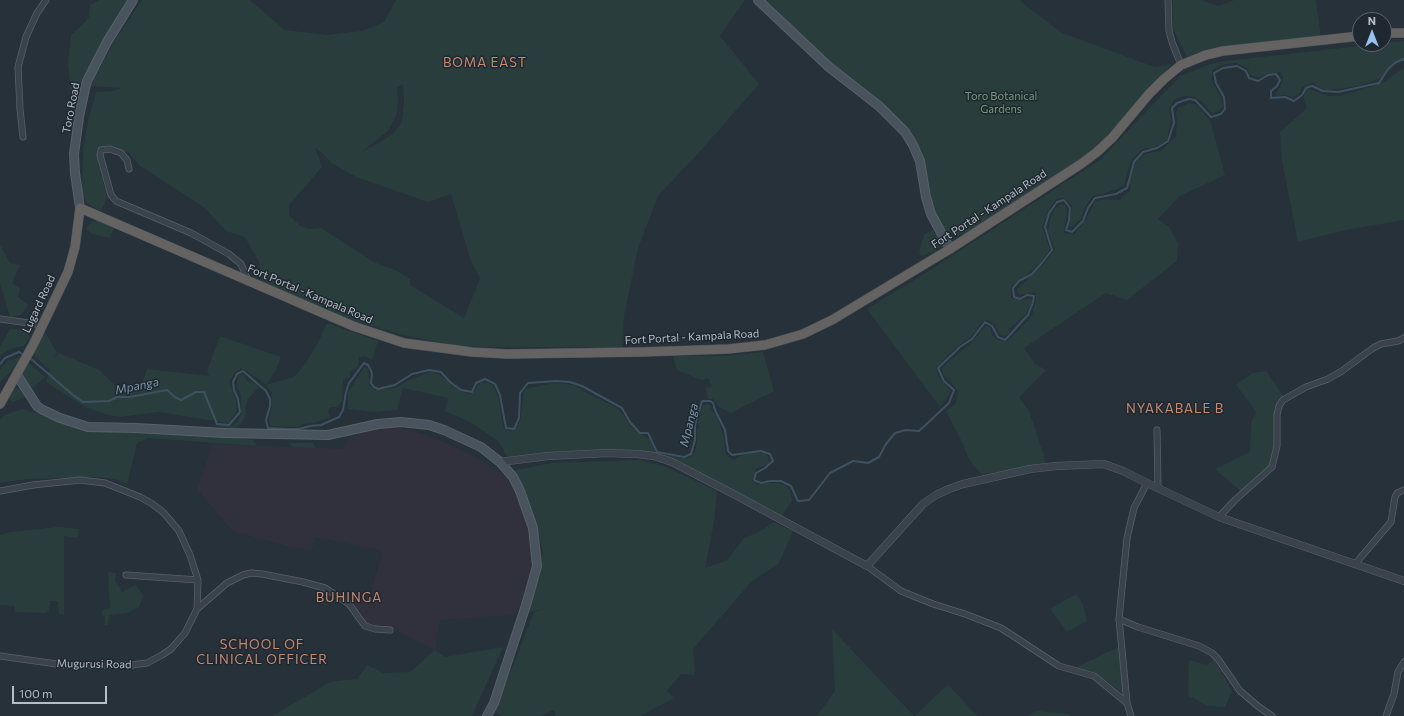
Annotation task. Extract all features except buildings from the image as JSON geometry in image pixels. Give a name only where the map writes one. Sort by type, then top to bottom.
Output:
[{"type":"highway","points":[[1392,33],[1404,33]]},
{"type":"highway","name":"Fort Portal - Kampala Road","points":[[80,208],[353,326],[404,342],[472,352],[507,354],[627,353],[704,350],[765,345],[803,334],[832,320],[950,249],[1081,164],[1112,138],[1164,79],[1181,66],[1206,55],[1223,51],[1352,37]]},
{"type":"highway","name":"Lugard Road","points":[[0,404],[33,345],[68,272],[75,247],[80,208]]},
{"type":"main road","name":"Toro Road","points":[[80,208],[74,154],[79,117],[87,81],[107,42],[133,0]]},
{"type":"main road","points":[[758,0],[829,67],[879,106],[905,132],[920,161],[926,197],[931,214],[950,249]]},
{"type":"main road","points":[[17,375],[37,406],[41,409],[60,418],[88,427],[225,433],[328,435],[378,424],[401,422],[429,425],[444,430],[481,447],[500,462],[513,477],[520,491],[533,528],[537,566],[527,602],[488,716]]},
{"type":"street","points":[[23,137],[18,67],[26,36],[37,13],[46,0]]},
{"type":"street","points":[[1168,0],[1172,42],[1181,66]]},
{"type":"street","points":[[129,169],[127,160],[121,153],[110,149],[101,150],[100,155],[111,195],[116,201],[191,233],[229,254],[241,264],[248,281]]},
{"type":"street","points":[[0,319],[43,325]]},
{"type":"street","points":[[1219,517],[1235,500],[1272,467],[1277,446],[1277,415],[1279,406],[1284,400],[1306,387],[1328,379],[1342,371],[1373,348],[1381,344],[1398,341],[1404,338]]},
{"type":"street","points":[[1158,430],[1158,488]]},
{"type":"street","points":[[500,462],[548,456],[607,453],[654,456],[672,462],[867,566],[901,591],[1001,628],[1059,666],[1094,676],[1127,703]]},
{"type":"street","points":[[867,566],[923,504],[936,495],[963,484],[1030,470],[1080,464],[1104,464],[1123,470],[1219,517],[1404,581]]},
{"type":"street","name":"Mugurusi Road","points":[[0,491],[33,485],[80,480],[105,483],[140,497],[164,513],[179,531],[190,555],[198,580],[197,609],[185,633],[177,643],[162,655],[147,663],[132,665],[64,665],[0,656]]},
{"type":"street","points":[[1131,716],[1127,703],[1119,619],[1127,538],[1134,508],[1147,483]]},
{"type":"street","points":[[1354,564],[1391,522],[1395,496],[1397,493],[1404,490]]},
{"type":"street","points":[[197,609],[232,580],[243,575],[262,574],[325,588],[349,604],[365,626],[375,629],[390,630]]},
{"type":"street","points":[[126,575],[198,580]]},
{"type":"street","points":[[1119,619],[1138,627],[1199,646],[1212,653],[1218,659],[1240,691],[1259,708],[1272,716]]},
{"type":"street","points":[[1386,716],[1394,694],[1398,672],[1404,662]]},
{"type":"shaded area","points":[[396,427],[410,430],[444,442],[473,456],[503,474],[513,487],[522,506],[528,523],[533,550],[532,571],[522,602],[514,615],[440,620],[435,650],[392,628],[375,627],[366,624],[353,604],[366,597],[372,590],[382,553],[378,550],[316,537],[312,550],[292,547],[233,532],[197,489],[213,444],[344,449],[348,439],[361,431],[375,428]]},
{"type":"green space","points":[[100,0],[135,0],[88,81],[78,113],[71,92],[68,62],[71,35],[89,17],[90,5]]},
{"type":"green space","points":[[142,0],[250,0],[285,30],[326,35],[362,31],[384,22],[396,0],[745,0],[720,36],[759,84],[704,147],[658,196],[638,248],[624,316],[622,349],[583,347],[482,347],[453,345],[403,335],[338,316],[261,283],[259,262],[245,237],[226,231],[205,208],[139,165],[128,152],[103,148],[97,149],[99,166],[107,197],[105,204],[100,211],[87,203],[83,196],[82,188],[83,150],[88,121],[96,92],[114,91],[122,88],[89,86],[117,37]],"holes":[[[403,84],[404,102],[402,122],[394,133],[361,152],[388,131],[397,114],[397,87]],[[315,148],[320,151],[331,163],[356,177],[428,202],[451,194],[471,261],[480,278],[464,318],[410,285],[410,279],[397,271],[374,262],[321,228],[309,229],[300,226],[289,215],[289,205],[322,167]]]},
{"type":"green space","name":"Toro Botanical Gardens","points":[[765,0],[1021,0],[1020,1],[1062,33],[1155,67],[1172,64],[1141,96],[1109,135],[1088,156],[1013,206],[964,234],[955,236],[946,231],[934,212],[921,149],[908,129],[881,101],[833,64]]},
{"type":"green space","points":[[1173,0],[1200,0],[1219,6],[1234,0],[1316,0],[1321,39],[1287,41],[1196,53],[1187,57],[1173,29]]},
{"type":"green space","points":[[1404,41],[1404,61],[1392,65],[1390,70],[1378,79],[1361,85],[1325,90],[1313,82],[1302,87],[1300,93],[1293,97],[1285,95],[1277,96],[1276,93],[1280,87],[1283,77],[1280,72],[1255,77],[1249,74],[1248,69],[1244,66],[1236,63],[1221,65],[1213,70],[1211,80],[1221,97],[1223,106],[1219,111],[1212,113],[1203,102],[1192,96],[1184,96],[1174,100],[1169,108],[1171,119],[1167,140],[1156,147],[1142,149],[1130,162],[1124,186],[1093,196],[1085,207],[1080,220],[1072,227],[1069,227],[1072,206],[1065,198],[1056,199],[1049,209],[1042,226],[1050,249],[1041,262],[1011,286],[1011,298],[1022,300],[1031,299],[1032,301],[1026,314],[1009,329],[1009,334],[1004,336],[999,333],[995,324],[987,320],[982,321],[973,335],[951,352],[936,367],[938,375],[951,392],[940,407],[867,309],[1100,160],[1180,76],[1210,64],[1226,61],[1352,47],[1352,52],[1392,52],[1392,42]]},
{"type":"green space","points":[[1404,68],[1404,220],[1346,230],[1298,242],[1282,161],[1280,132],[1307,108],[1303,97],[1309,89],[1328,96],[1339,96],[1385,82]]},
{"type":"green space","points":[[1189,103],[1195,104],[1210,120],[1225,175],[1180,196],[1158,219],[1170,228],[1178,244],[1177,261],[1127,300],[1106,293],[1024,348],[1035,364],[1046,370],[1019,397],[1028,410],[1037,433],[1044,454],[1045,465],[982,474],[973,465],[968,457],[946,411],[956,403],[958,391],[944,375],[942,369],[948,362],[970,344],[986,326],[990,326],[992,335],[1000,341],[1008,341],[1032,316],[1036,298],[1035,292],[1019,295],[1017,289],[1042,266],[1055,249],[1048,232],[1050,219],[1056,207],[1062,204],[1066,206],[1067,212],[1064,233],[1074,234],[1086,220],[1095,201],[1106,199],[1119,200],[1131,190],[1129,183],[1135,164],[1142,156],[1147,153],[1161,151],[1176,137],[1176,112],[1178,108]]},
{"type":"green space","points":[[98,220],[115,225],[110,238],[92,234],[86,229],[91,222]]},
{"type":"green space","points":[[932,230],[938,236],[941,245],[935,251],[922,256],[919,254],[922,241],[925,234]]},
{"type":"green space","points":[[0,245],[10,263],[20,265],[12,283],[20,288],[18,297],[28,305],[21,315],[10,317],[0,283]]},
{"type":"green space","points":[[327,323],[378,341],[372,360],[365,356],[359,357],[358,367],[350,372],[350,377],[343,379],[342,401],[337,407],[330,407],[328,411],[330,417],[314,423],[303,424],[298,427],[272,426],[269,424],[269,417],[272,407],[272,392],[263,382],[245,370],[241,369],[235,372],[229,382],[236,401],[237,410],[229,423],[159,412],[119,417],[85,407],[46,382],[50,370],[32,354],[45,332],[57,353],[54,358],[59,353],[99,370],[115,386],[141,386],[147,369],[209,376],[207,371],[220,336],[281,357],[276,370],[266,385],[294,377],[303,367],[318,343]]},
{"type":"green space","points":[[10,329],[28,330],[30,337],[24,346],[4,352],[0,357],[0,347]]},
{"type":"green space","points":[[763,352],[774,391],[731,413],[719,407],[713,399],[708,399],[706,388],[712,387],[708,378],[702,380],[677,370],[673,356],[724,356]]},
{"type":"green space","points":[[21,357],[12,370],[0,382],[0,369],[8,360]]},
{"type":"green space","points":[[28,362],[45,377],[31,390],[22,375]]},
{"type":"green space","points":[[364,367],[368,369],[370,386],[375,390],[395,388],[407,381],[431,372],[438,374],[462,392],[470,394],[474,392],[480,383],[486,382],[493,385],[498,396],[504,430],[511,431],[517,427],[521,418],[525,389],[554,383],[574,385],[619,409],[631,426],[650,440],[655,453],[681,458],[690,457],[695,452],[697,430],[699,427],[698,421],[702,406],[707,404],[710,405],[712,411],[717,415],[724,438],[727,456],[734,460],[740,456],[751,453],[765,453],[769,458],[769,463],[756,469],[752,481],[757,485],[778,483],[785,485],[790,490],[792,501],[782,516],[737,492],[670,462],[637,455],[508,458],[498,441],[472,423],[445,411],[448,398],[403,388],[397,410],[373,412],[348,409],[348,393]]},
{"type":"green space","points":[[1266,371],[1287,401],[1276,413],[1279,446],[1274,469],[1245,495],[1215,469],[1250,452],[1251,422],[1256,413],[1236,385],[1253,373]]},
{"type":"green space","points":[[244,374],[247,381],[255,383],[259,387],[248,399],[245,408],[246,415],[242,423],[234,429],[216,426],[215,425],[232,426],[237,422],[241,414],[241,395],[237,388],[237,381],[239,375]]},
{"type":"green space","points":[[23,387],[25,390],[25,397],[13,402],[9,398],[12,391]]},
{"type":"green space","points":[[23,409],[89,431],[152,432],[228,436],[253,440],[257,446],[149,438],[137,443],[127,484],[115,479],[97,477],[27,479],[0,483],[0,420],[4,415]]},
{"type":"green space","points":[[290,443],[313,443],[316,448],[292,447]]},
{"type":"green space","points":[[639,460],[666,467],[717,491],[714,522],[705,568],[728,560],[743,539],[764,529],[773,522],[793,531],[779,563],[752,581],[693,649],[695,675],[681,674],[667,691],[674,698],[640,716],[555,716],[554,710],[540,716],[501,716],[494,709],[534,612],[544,609],[525,613],[543,554],[537,525],[521,485],[511,471],[552,463]]},
{"type":"green space","points":[[57,527],[79,529],[78,538],[64,536],[64,615],[59,614],[58,601],[50,601],[49,611],[45,613],[15,612],[15,606],[0,605],[0,535],[11,532]]},
{"type":"green space","points":[[108,572],[116,573],[115,581],[122,592],[136,585],[143,596],[139,607],[127,613],[109,615],[108,625],[105,625],[105,616],[102,615],[102,610],[110,608]]},
{"type":"green space","points":[[1076,594],[1082,602],[1087,621],[1067,632],[1050,609]]},
{"type":"green space","points":[[832,629],[914,716],[817,716],[835,691]]},
{"type":"green space","points":[[1120,646],[1125,694],[1097,674],[1075,668]]},
{"type":"green space","points":[[503,647],[472,716],[272,716],[330,682],[357,679],[367,665],[383,673],[410,672],[435,650],[445,657]]},
{"type":"green space","points":[[1190,660],[1206,665],[1214,660],[1232,691],[1225,707],[1210,706],[1188,696]]},
{"type":"green space","points":[[948,684],[977,716],[915,716]]},
{"type":"green space","points":[[1037,711],[1068,714],[1070,716],[1028,716]]},
{"type":"waterway","name":"Mpanga","points":[[30,358],[83,402],[109,401],[117,397],[130,397],[167,390],[181,400],[196,392],[204,392],[217,424],[229,425],[240,412],[233,382],[237,374],[243,371],[266,391],[270,399],[270,406],[266,420],[268,428],[286,429],[299,429],[321,425],[339,417],[343,410],[349,383],[364,363],[368,365],[372,373],[371,383],[378,389],[395,385],[412,374],[429,370],[441,372],[450,382],[461,390],[472,392],[476,383],[485,379],[495,384],[500,395],[506,428],[514,429],[519,418],[520,393],[528,383],[556,381],[570,382],[582,386],[622,408],[630,422],[640,433],[648,433],[657,452],[684,457],[691,454],[695,440],[695,425],[702,401],[710,401],[713,403],[725,430],[728,451],[732,455],[761,451],[770,454],[773,461],[756,473],[754,480],[761,483],[781,481],[791,486],[798,501],[809,500],[830,473],[853,461],[868,463],[879,457],[886,444],[895,433],[906,430],[919,431],[949,403],[954,390],[944,381],[938,368],[960,347],[972,339],[985,322],[992,326],[998,337],[1005,340],[1028,315],[1034,296],[1027,295],[1020,299],[1014,297],[1013,288],[1019,281],[1032,274],[1052,250],[1045,227],[1049,213],[1057,202],[1064,200],[1070,208],[1069,221],[1066,230],[1072,232],[1083,221],[1088,208],[1095,198],[1116,194],[1127,188],[1134,162],[1143,152],[1157,148],[1168,141],[1174,123],[1172,108],[1177,103],[1189,99],[1195,100],[1211,117],[1221,114],[1225,109],[1224,97],[1216,83],[1214,73],[1223,68],[1237,66],[1246,71],[1249,78],[1258,81],[1268,75],[1276,74],[1280,80],[1277,86],[1271,91],[1271,98],[1285,97],[1294,101],[1302,95],[1306,88],[1312,86],[1323,91],[1338,92],[1379,83],[1388,69],[1395,63],[1403,59],[1404,60]]},
{"type":"waterway","name":"Mpanga","points":[[0,364],[5,358],[19,352],[24,355]]},
{"type":"district","name":"BOMA EAST","points":[[485,63]]},
{"type":"district","name":"NYAKABALE B","points":[[1175,409]]},
{"type":"district","name":"BUHINGA","points":[[349,598]]},
{"type":"district","name":"SCHOOL OF CLINICAL OFFICER","points":[[262,652]]}]
